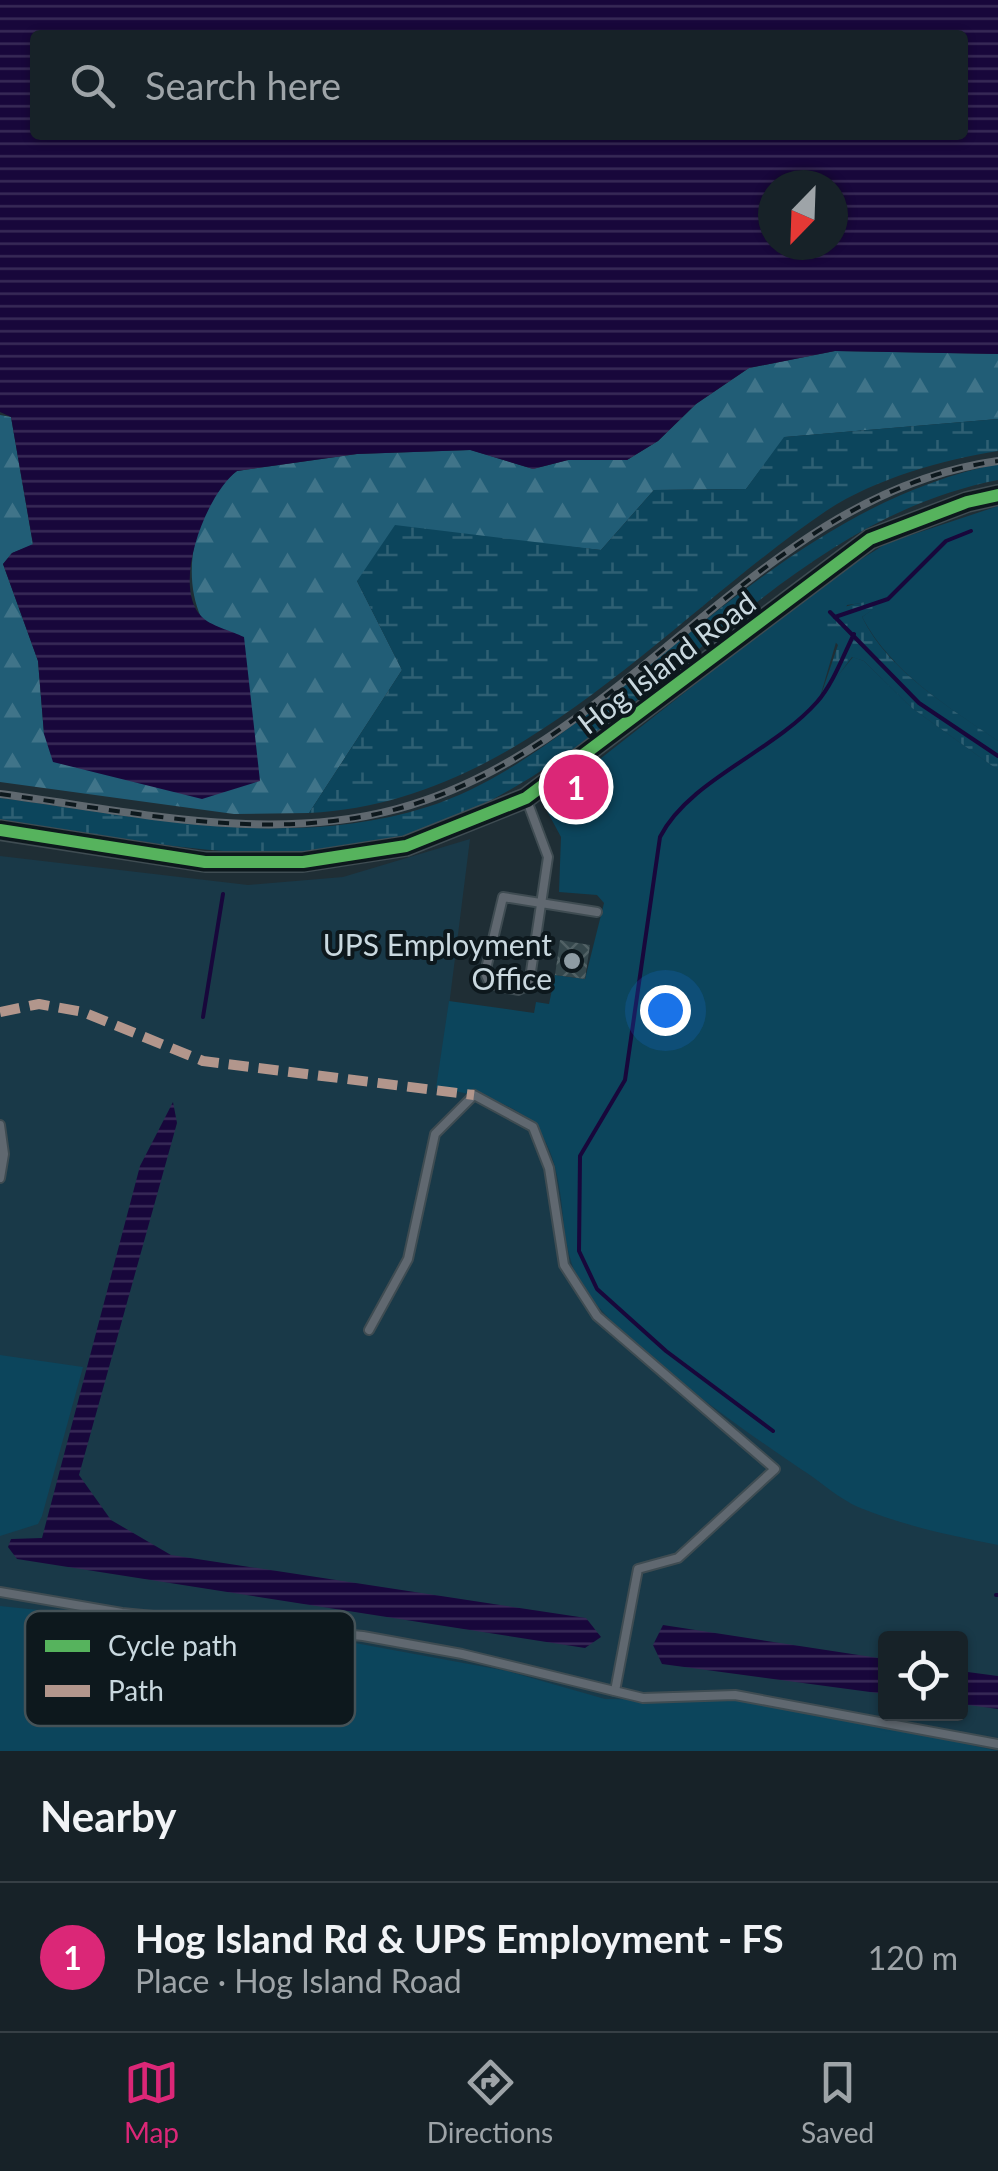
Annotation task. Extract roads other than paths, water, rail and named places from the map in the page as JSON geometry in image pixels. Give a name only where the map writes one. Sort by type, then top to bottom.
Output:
[{"type":"street","name":"Hog Island Road","points":[[0,830],[205,862],[304,862],[406,846],[526,798],[870,540],[967,502],[998,495]]},
{"type":"lane","points":[[526,798],[548,857],[541,902],[529,985],[518,990],[490,984],[484,973],[498,902],[503,897],[541,902],[597,912]]},
{"type":"lane","points":[[369,1330],[408,1259],[435,1134],[474,1096],[532,1126],[549,1168],[564,1265],[597,1316],[775,1469],[678,1558],[638,1569],[615,1691]]},
{"type":"lane","points":[[0,1124],[4,1154],[0,1178]]},
{"type":"lane","points":[[0,1592],[105,1611]]},
{"type":"lane","points":[[355,1635],[462,1654],[643,1698],[735,1695],[998,1744]]},
{"type":"waterway","points":[[835,617],[888,599],[946,541],[971,531]]},
{"type":"waterway","points":[[830,612],[919,703],[998,756]]},
{"type":"waterway","points":[[773,1431],[666,1351],[597,1289],[579,1251],[580,1156],[625,1080],[660,837],[691,799],[799,720],[817,702],[854,634]]},
{"type":"waterway","points":[[203,1017],[223,894]]},
{"type":"railway","points":[[0,794],[198,821],[248,824],[348,819],[397,809],[479,778],[554,734],[763,570],[835,521],[912,483],[998,461]]},
{"type":"place","name":"Hog Island Rd & UPS Employment - FS","points":[[576,787]]},
{"type":"place","name":"UPS Employment Office","points":[[572,961]]}]
